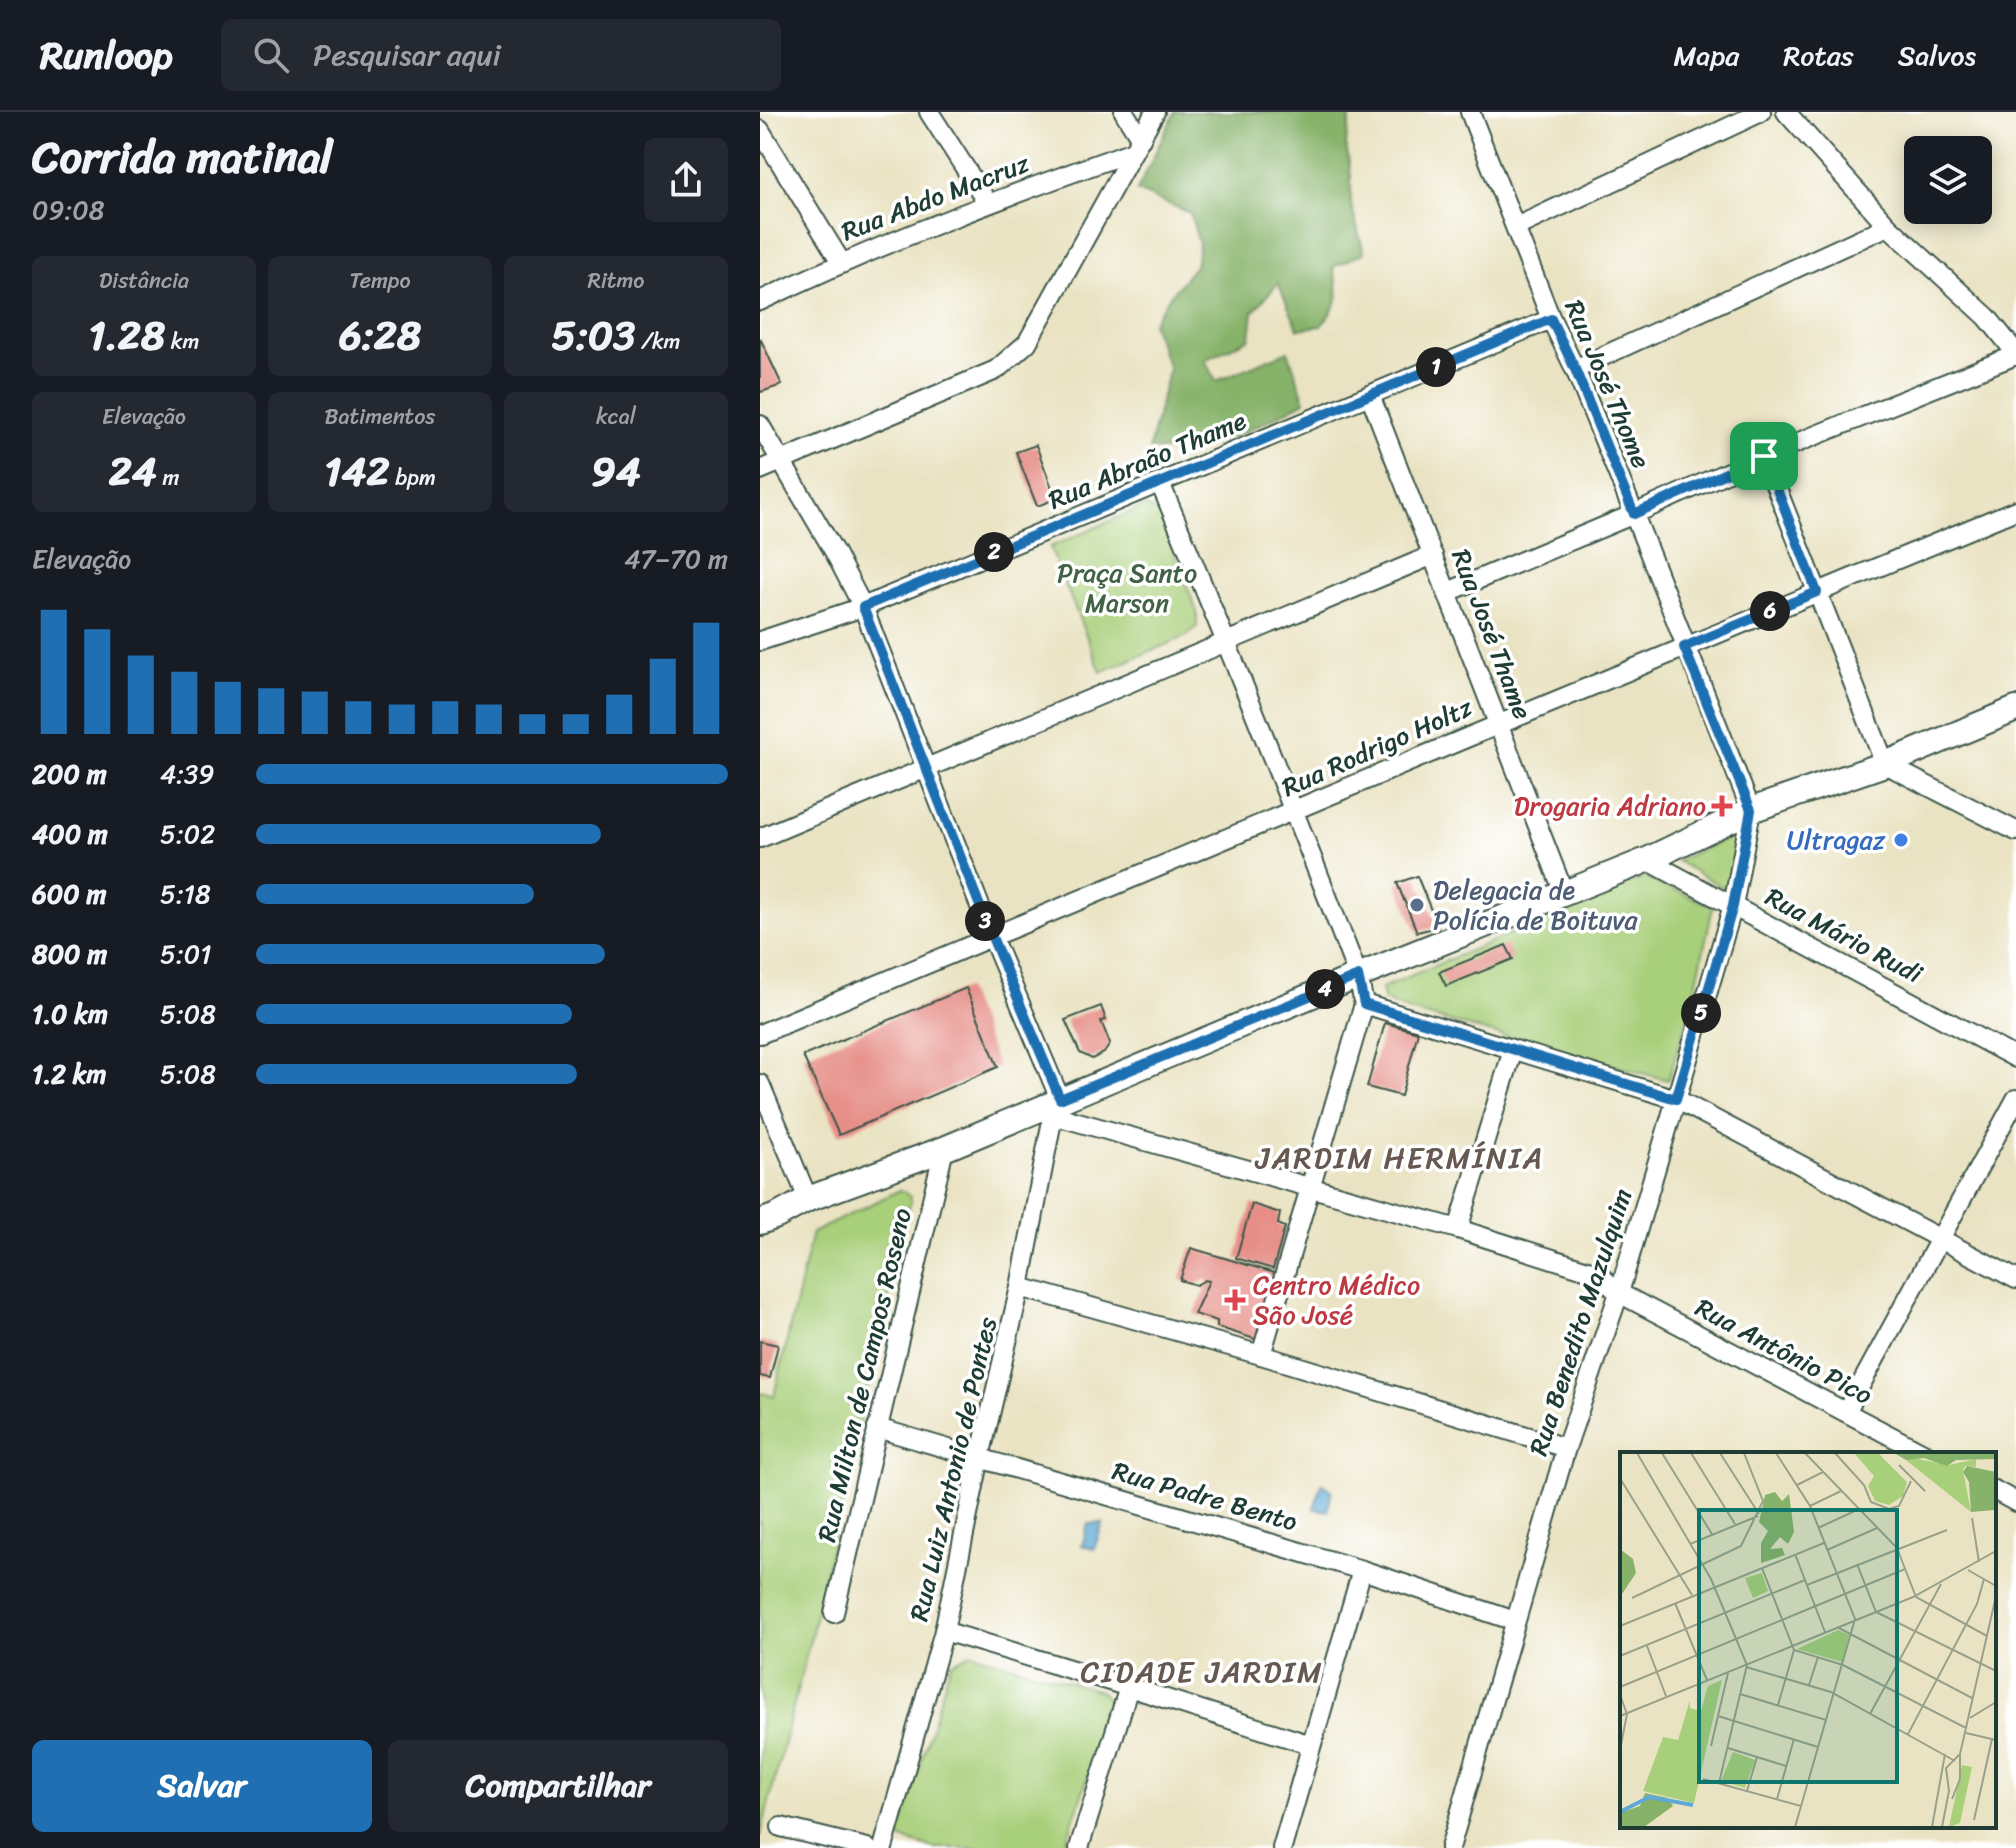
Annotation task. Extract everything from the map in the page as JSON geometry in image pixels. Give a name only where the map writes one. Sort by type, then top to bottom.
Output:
[{"type":"main road","points":[[760,1222],[808,1199],[1057,1107],[1358,976],[1647,860],[1751,810],[1885,764],[2016,709]]},
{"type":"street","points":[[929,112],[987,202]]},
{"type":"street","points":[[1124,112],[1137,145]]},
{"type":"street","points":[[760,470],[996,370],[1027,343],[1155,112]]},
{"type":"street","name":"Rua José Thome","points":[[1470,112],[1751,810]]},
{"type":"street","points":[[1516,227],[1761,112]]},
{"type":"street","points":[[1448,592],[1764,456],[2016,354],[1987,317],[1888,226],[1795,115]]},
{"type":"street","points":[[760,130],[841,262]]},
{"type":"street","name":"Rua Abdo Macruz","points":[[760,301],[841,262],[1137,145]]},
{"type":"street","points":[[1575,369],[1888,226]]},
{"type":"street","name":"Rua Abraão Thame","points":[[760,641],[863,607],[1551,319]]},
{"type":"street","name":"Rua José Thame","points":[[1370,395],[1564,893]]},
{"type":"street","points":[[760,425],[863,607],[1057,1107]]},
{"type":"street","points":[[1764,456],[1885,764],[2016,831]]},
{"type":"street","points":[[1160,483],[1295,812],[1358,976],[1364,1004],[1261,1355]]},
{"type":"street","name":"Rua Rodrigo Holtz","points":[[760,1034],[1295,812],[1498,723],[2016,510]]},
{"type":"street","points":[[760,838],[1433,555]]},
{"type":"street","name":"Rua Benedito Mazulquim","points":[[1450,1848],[1566,1448],[1619,1293],[1733,906],[1751,810]]},
{"type":"street","name":"Rua Mário Rudi","points":[[1647,860],[2016,1058]]},
{"type":"street","points":[[1364,1004],[1676,1099],[2016,1279]]},
{"type":"street","points":[[1458,1229],[1513,1050]]},
{"type":"street","points":[[760,1084],[808,1199]]},
{"type":"street","points":[[1846,1412],[2016,1099]]},
{"type":"street","name":"Rua Antônio Pico","points":[[1057,1107],[1309,1187],[1597,1273],[1619,1293],[1921,1452]]},
{"type":"street","name":"Rua Luiz Antonio de Pontes","points":[[883,1848],[944,1631],[1057,1107]]},
{"type":"street","name":"Rua Milton de Campos Roseno","points":[[834,1613],[944,1149]]},
{"type":"street","points":[[1020,1287],[1261,1355],[1566,1448]]},
{"type":"street","name":"Rua Padre Bento","points":[[877,1428],[1362,1570],[1515,1621]]},
{"type":"street","points":[[1996,1491],[2016,1502]]},
{"type":"street","points":[[1282,1848],[1362,1570]]},
{"type":"street","points":[[944,1631],[1311,1745]]},
{"type":"street","points":[[1079,1848],[1129,1687]]},
{"type":"street","points":[[781,1827],[867,1848]]},
{"type":"green space","points":[[1175,112],[1351,112],[1346,144],[1351,204],[1364,253],[1333,267],[1337,299],[1321,326],[1298,329],[1278,283],[1253,312],[1250,338],[1205,360],[1216,381],[1288,351],[1305,401],[1230,438],[1191,449],[1170,450],[1149,449],[1169,368],[1152,323],[1195,266],[1199,244],[1190,213],[1137,191]]},
{"type":"green space","name":"Praça Santo Marson","points":[[1145,506],[1160,514],[1197,612],[1197,626],[1187,636],[1101,672],[1050,547]]},
{"type":"green space","points":[[1731,836],[1737,837],[1739,844],[1726,889],[1677,861]]},
{"type":"green space","points":[[1644,877],[1713,906],[1693,1000],[1668,1080],[1410,1011],[1383,1000],[1382,988]]},
{"type":"green space","points":[[900,1190],[911,1197],[910,1203],[813,1628],[760,1838],[760,1393],[774,1396],[812,1233]]},
{"type":"green space","points":[[971,1653],[1100,1691],[1112,1704],[1064,1848],[934,1848],[898,1838],[951,1663]]},
{"type":"water","points":[[1322,1483],[1332,1491],[1328,1511],[1314,1509]]},
{"type":"water","points":[[1103,1523],[1094,1549],[1082,1546],[1088,1524]]},
{"type":"building","points":[[760,338],[782,385],[761,392],[760,390]]},
{"type":"building","points":[[1036,445],[1056,499],[1037,506],[1016,452]]},
{"type":"building","name":"Delegacia de Polícia de Boituva","points":[[1417,876],[1438,927],[1417,932],[1397,883]]},
{"type":"building","points":[[1506,945],[1513,959],[1446,986],[1439,972]]},
{"type":"building","points":[[966,988],[998,1067],[839,1135],[803,1056]]},
{"type":"building","points":[[1101,1006],[1106,1020],[1101,1021],[1110,1044],[1104,1053],[1092,1059],[1080,1053],[1065,1020]]},
{"type":"building","points":[[1385,1023],[1418,1032],[1401,1096],[1367,1087]]},
{"type":"building","points":[[1252,1204],[1280,1213],[1278,1224],[1285,1227],[1273,1269],[1236,1258]]},
{"type":"building","name":"Centro Médico São José","points":[[1191,1248],[1278,1274],[1258,1340],[1217,1327],[1217,1321],[1194,1314],[1209,1281],[1196,1285],[1180,1280]]},
{"type":"building","points":[[760,1341],[778,1345],[770,1378],[760,1376]]},
{"type":"place","name":"Drogaria Adriano","points":[[1722,806]]},
{"type":"place","name":"Ultragaz","points":[[1901,840]]},
{"type":"place","name":"Delegacia de Polícia de Boituva","points":[[1417,905]]},
{"type":"place","name":"Centro Médico São José","points":[[1235,1300]]},
{"type":"district","name":"JARDIM HERMÍNIA","points":[[1400,1158]]},
{"type":"district","name":"CIDADE JARDIM","points":[[1202,1672]]},
{"type":"route","points":[[1551,319],[1575,369],[1634,514],[1764,456],[1817,592],[1684,647],[1751,810],[1733,906],[1676,1099],[1364,1004],[1358,976],[1060,1099],[992,937],[863,607],[1551,319]]}]
